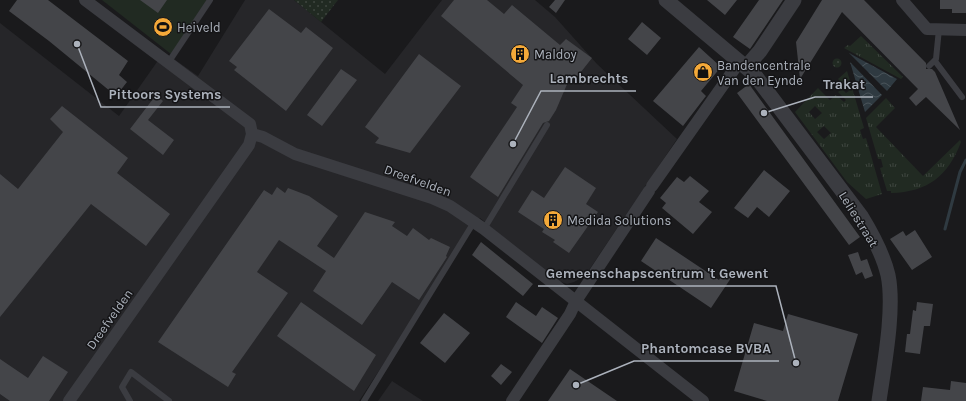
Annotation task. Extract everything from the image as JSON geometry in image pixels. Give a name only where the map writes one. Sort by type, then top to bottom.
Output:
[{"type":"street","points":[[86,0],[250,124],[252,134]]},
{"type":"street","name":"Leliestraat","points":[[666,0],[744,64],[754,74],[861,216],[875,240],[888,275],[890,302],[879,401]]},
{"type":"street","points":[[512,401],[650,189],[744,64],[760,51],[794,0]]},
{"type":"street","points":[[902,0],[928,29],[966,30]]},
{"type":"street","name":"Dreefvelden","points":[[69,401],[249,145],[252,134],[263,137],[295,154],[432,198],[450,206],[484,229],[703,401]]},
{"type":"lane","points":[[168,63],[210,0]]},
{"type":"lane","points":[[929,66],[935,60],[939,29]]},
{"type":"lane","points":[[935,60],[962,97]]},
{"type":"lane","points":[[484,229],[547,126]]},
{"type":"lane","points":[[364,401],[474,222]]},
{"type":"lane","points":[[130,401],[122,387],[131,372],[169,401]]},
{"type":"shaded area","points":[[245,0],[294,0],[385,74],[442,0],[535,0],[555,17],[597,64],[677,139],[585,276],[574,282],[567,284],[553,279],[480,218],[359,401],[0,401],[0,23],[119,116],[164,52],[198,76]]},
{"type":"shaded area","points":[[392,381],[423,401],[378,401]]},
{"type":"green space","name":"Heiveld","points":[[102,0],[207,0],[171,54]]},
{"type":"green space","points":[[294,0],[338,0],[321,22]]},
{"type":"green space","points":[[861,36],[903,77],[901,79],[844,48],[848,45],[850,46]]},
{"type":"green space","points":[[837,58],[842,63],[837,68],[832,63]]},
{"type":"green space","points":[[847,71],[864,128],[860,130],[863,139],[866,138],[882,194],[866,199],[847,182],[795,112],[818,88],[830,100],[836,95],[844,102],[846,100],[838,92],[842,89],[846,93],[849,91],[838,79]],"holes":[[[815,106],[822,113],[815,119],[809,112]],[[824,126],[831,133],[824,139],[817,132]]]},
{"type":"green space","points":[[886,98],[895,108],[876,127],[923,176],[960,140],[961,142],[956,154],[943,173],[935,180],[916,189],[891,193],[891,191],[887,191],[880,168],[883,167],[881,159],[878,159],[866,118]]},
{"type":"water","points":[[849,53],[897,79],[887,91]]},
{"type":"water","points":[[850,62],[882,95],[865,112]]},
{"type":"building","points":[[17,0],[48,0],[128,61],[119,75],[127,82],[116,96],[49,41],[9,11]]},
{"type":"building","points":[[140,0],[167,0],[158,13]]},
{"type":"building","points":[[454,0],[487,0],[504,14],[512,5],[560,45],[566,39],[592,58],[577,77],[575,75],[568,82],[556,110],[549,121],[543,123],[498,197],[470,177],[517,107],[511,103],[523,85],[441,16]]},
{"type":"building","points":[[555,0],[565,0],[556,13],[549,7]]},
{"type":"building","points":[[707,0],[737,0],[725,15]]},
{"type":"building","points":[[759,0],[783,0],[750,49],[733,37]]},
{"type":"building","points":[[822,0],[864,0],[926,63],[926,69],[932,69],[935,72],[960,130],[926,97],[916,106],[909,98],[918,89],[842,12],[800,79],[796,42]]},
{"type":"building","points":[[940,0],[966,0],[966,13],[952,13],[952,9],[940,9]]},
{"type":"building","points":[[269,9],[301,33],[306,27],[333,48],[286,111],[234,70],[237,67],[229,61]]},
{"type":"building","points":[[642,22],[661,38],[647,55],[628,39]]},
{"type":"building","points":[[699,47],[721,67],[701,91],[706,96],[683,126],[653,101]]},
{"type":"building","points":[[419,54],[461,86],[410,153],[375,143],[379,138],[365,127]]},
{"type":"building","points":[[341,69],[357,80],[322,126],[307,115]]},
{"type":"building","points":[[749,84],[860,237],[849,245],[737,93]]},
{"type":"building","points":[[156,95],[163,101],[148,120],[174,140],[163,155],[130,129]]},
{"type":"building","points":[[62,106],[128,158],[117,173],[170,214],[146,246],[91,204],[0,317],[0,174],[18,189],[63,132],[50,119]]},
{"type":"building","points":[[565,167],[596,188],[586,204],[598,212],[569,253],[553,242],[555,240],[542,232],[544,229],[518,212],[532,190],[544,198]]},
{"type":"building","points":[[764,170],[790,191],[769,217],[757,207],[748,218],[734,208]]},
{"type":"building","points":[[690,176],[709,191],[699,202],[712,212],[693,234],[662,208],[666,203],[660,198],[677,177],[684,182]]},
{"type":"building","points":[[277,187],[285,193],[288,188],[309,196],[338,216],[317,246],[334,258],[365,212],[395,222],[392,226],[407,236],[413,228],[429,240],[431,238],[450,247],[446,256],[447,257],[419,300],[392,282],[362,325],[313,291],[326,271],[279,240],[257,272],[288,293],[232,372],[236,374],[228,387],[158,342],[264,190],[272,195]]},
{"type":"building","points":[[915,230],[932,257],[912,270],[890,239],[903,231],[906,236]]},
{"type":"building","points":[[656,238],[719,280],[723,273],[731,278],[711,308],[641,261]]},
{"type":"building","points":[[481,242],[533,284],[523,296],[472,255]]},
{"type":"building","points":[[858,252],[861,261],[867,259],[873,276],[865,279],[862,272],[856,275],[848,255]]},
{"type":"building","points":[[301,302],[376,355],[354,391],[277,336]]},
{"type":"building","points":[[516,302],[536,316],[542,307],[558,318],[542,343],[506,317]]},
{"type":"building","points":[[917,302],[933,304],[930,326],[924,326],[920,354],[905,352],[907,334],[910,334],[913,310],[916,311]]},
{"type":"building","points":[[444,313],[470,333],[445,363],[420,343]]},
{"type":"building","points":[[788,314],[858,334],[838,401],[767,401],[734,391],[754,323],[783,331]]},
{"type":"building","points":[[43,356],[68,372],[49,401],[10,401],[0,394],[0,359],[28,378]]},
{"type":"building","points":[[501,364],[512,372],[501,385],[491,376]]},
{"type":"building","points":[[570,369],[617,401],[548,401]]},
{"type":"building","points":[[951,381],[966,383],[966,401],[921,401],[923,387],[950,390]]},
{"type":"waterway","points":[[945,229],[960,172],[966,160]]},
{"type":"place","name":"Heiveld","points":[[163,27]]},
{"type":"place","name":"Pittoors Systems","points":[[77,44]]},
{"type":"place","name":"Maldoy","points":[[520,54]]},
{"type":"place","name":"Bandencentrale Van den Eynde","points":[[703,72]]},
{"type":"place","name":"Trakat","points":[[764,113]]},
{"type":"place","name":"Lambrechts","points":[[513,144]]},
{"type":"place","name":"Medida Solutions","points":[[553,220]]},
{"type":"place","name":"Gemeenschapscentrum 't Gewent","points":[[796,363]]},
{"type":"place","name":"Phantomcase BVBA","points":[[576,385]]}]
